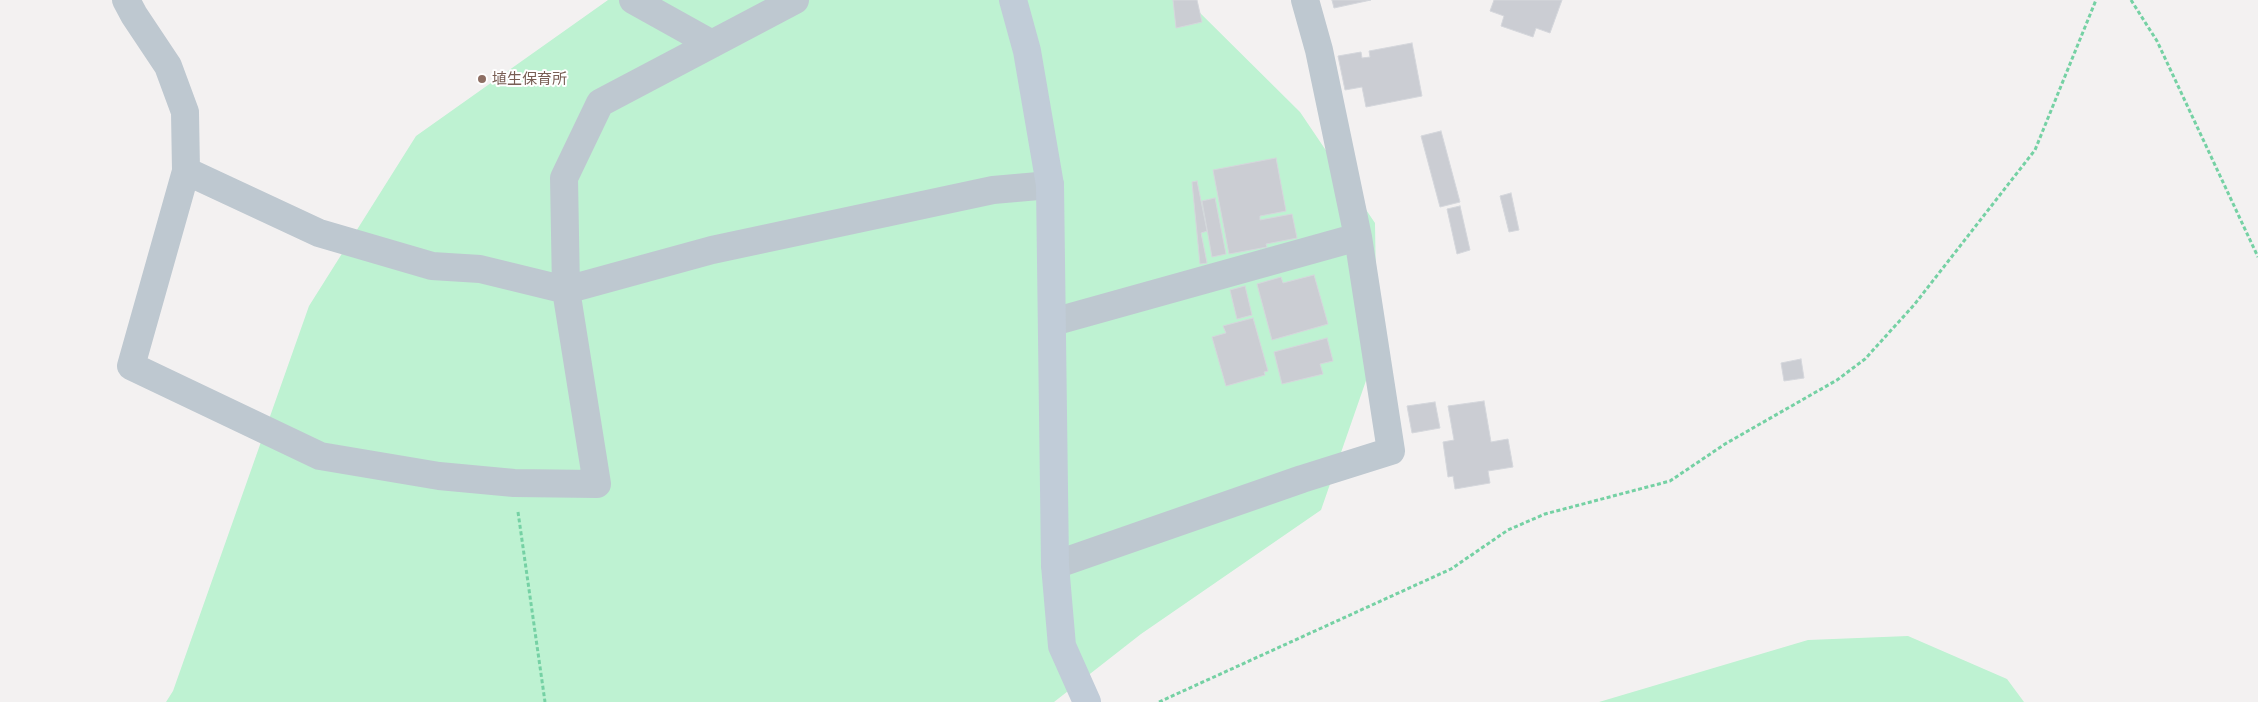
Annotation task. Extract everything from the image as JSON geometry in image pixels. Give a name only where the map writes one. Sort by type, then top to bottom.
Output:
[{"type":"street","points":[[126,0],[168,66],[185,112],[186,171],[131,366],[320,456],[439,476],[514,483],[597,484],[566,290],[564,178],[600,103],[795,0]]},
{"type":"street","points":[[633,0],[712,44]]},
{"type":"street","points":[[1013,0],[1027,51],[1050,185],[1055,565],[1062,646],[1087,702]]},
{"type":"street","points":[[1055,565],[1391,450],[1358,237],[1319,50],[1305,0]]},
{"type":"street","points":[[186,171],[319,234],[432,266],[480,269],[566,290],[731,246],[993,190],[1050,185]]},
{"type":"street","points":[[1053,322],[1358,237]]},
{"type":"path","points":[[1159,702],[1451,569],[1508,530],[1523,523],[1545,514],[1670,481],[1725,444],[1837,380],[1865,359],[1914,305],[2035,150],[2096,0]]},
{"type":"path","points":[[2131,0],[2157,41],[2258,257]]},
{"type":"path","points":[[514,483],[545,702]]},
{"type":"green space","points":[[608,0],[1187,0],[1300,112],[1375,223],[1377,349],[1321,510],[1141,634],[1054,702],[166,702],[173,691],[309,306],[416,136]]},
{"type":"green space","points":[[1908,636],[2007,679],[2024,702],[1599,702],[1808,640]]},
{"type":"building","points":[[1173,0],[1197,0],[1202,22],[1176,28]]},
{"type":"building","points":[[1332,0],[1371,0],[1334,8]]},
{"type":"building","points":[[1494,0],[1562,0],[1550,33],[1536,28],[1533,37],[1501,26],[1504,16],[1490,11]]},
{"type":"building","points":[[1412,43],[1422,96],[1366,107],[1362,87],[1345,90],[1338,56],[1361,52],[1362,58],[1370,57],[1369,51]]},
{"type":"building","points":[[1441,131],[1460,202],[1440,207],[1421,136]]},
{"type":"building","points":[[1276,158],[1286,211],[1260,216],[1260,220],[1292,214],[1297,238],[1266,244],[1267,247],[1229,254],[1213,170]]},
{"type":"building","points":[[1197,181],[1207,231],[1201,233],[1207,263],[1200,264],[1192,182]]},
{"type":"building","points":[[1511,193],[1519,230],[1509,232],[1500,196]]},
{"type":"building","points":[[1215,198],[1226,254],[1212,257],[1202,201]]},
{"type":"building","points":[[1460,206],[1470,250],[1457,254],[1447,209]]},
{"type":"building","points":[[1314,275],[1328,324],[1272,340],[1257,284],[1281,277],[1283,283]]},
{"type":"building","points":[[1245,286],[1252,315],[1237,319],[1230,290]]},
{"type":"building","points":[[1253,318],[1268,371],[1264,372],[1265,375],[1226,386],[1212,337],[1226,333],[1223,326]]},
{"type":"building","points":[[1327,338],[1333,361],[1320,364],[1323,374],[1282,384],[1274,352]]},
{"type":"building","points":[[1801,359],[1804,378],[1784,381],[1781,363]]},
{"type":"building","points":[[1484,401],[1491,442],[1508,439],[1513,467],[1488,471],[1490,483],[1455,489],[1453,476],[1448,477],[1443,442],[1454,440],[1448,406]]},
{"type":"building","points":[[1435,402],[1440,428],[1412,433],[1407,406]]},
{"type":"place","name":"埴生保育所","points":[[482,79]]}]
